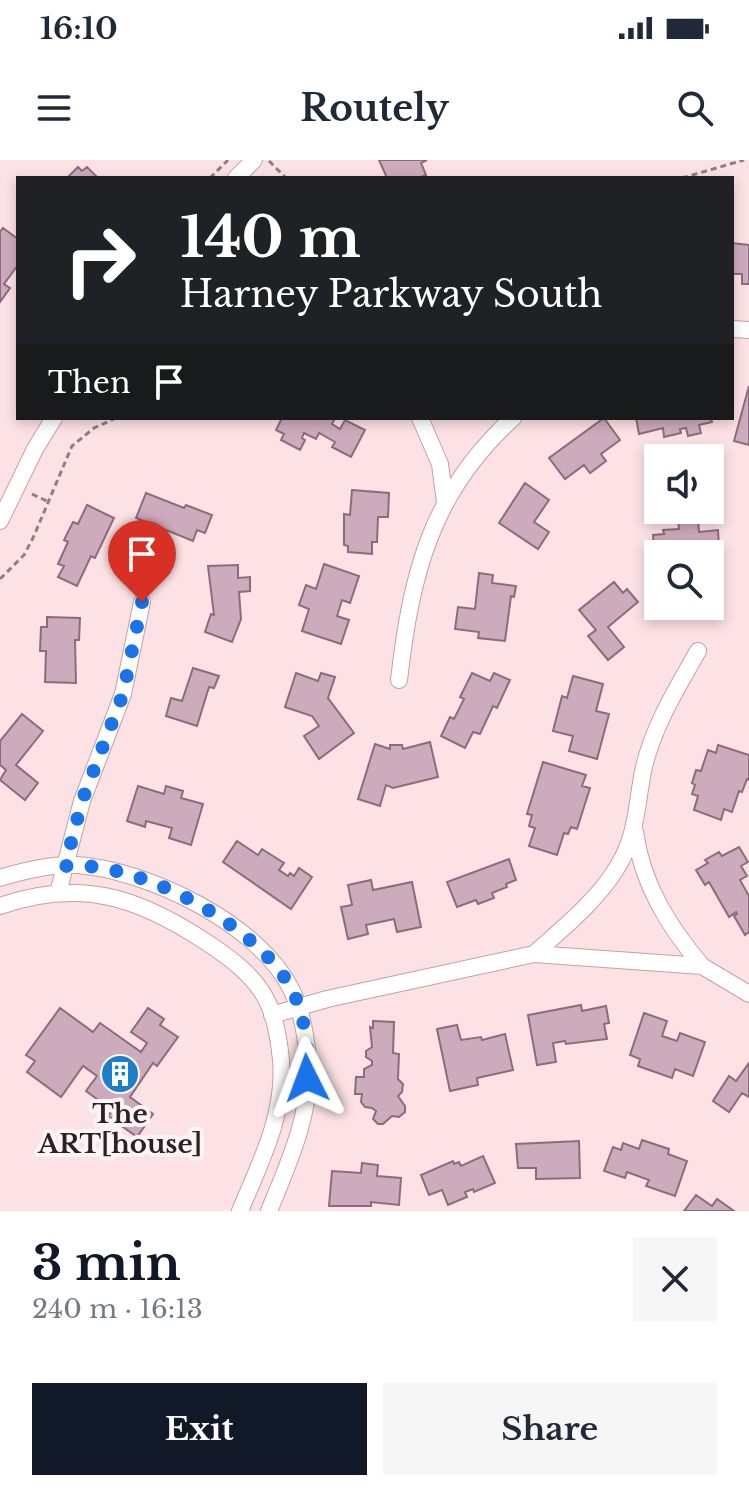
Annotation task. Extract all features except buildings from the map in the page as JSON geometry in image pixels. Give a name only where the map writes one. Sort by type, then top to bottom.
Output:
[{"type":"street","points":[[238,176],[254,160]]},
{"type":"street","points":[[35,449],[40,420]]},
{"type":"street","points":[[0,521],[53,420]]},
{"type":"street","points":[[421,420],[440,464],[445,502]]},
{"type":"street","points":[[399,680],[412,589],[445,502],[466,469],[511,420]]},
{"type":"street","points":[[58,893],[82,801],[123,694],[142,602]]},
{"type":"street","points":[[698,651],[667,706],[644,768],[635,832],[639,860],[649,887],[679,939],[702,966],[749,994]]},
{"type":"street","points":[[534,954],[562,930],[600,889],[618,867],[635,832]]},
{"type":"street","points":[[0,878],[26,870],[65,866],[99,868],[156,882],[182,894],[255,945],[278,968],[298,1007],[308,1062],[307,1095],[301,1130],[269,1211]]},
{"type":"street","points":[[0,906],[32,896],[58,893],[94,894],[147,908],[169,917],[216,948],[247,975],[267,1001],[281,1063],[275,1123],[240,1211]]},
{"type":"street","points":[[272,1015],[534,954],[702,966]]},
{"type":"path","points":[[212,176],[228,160]]},
{"type":"path","points":[[268,160],[284,176]]},
{"type":"path","points":[[689,176],[744,160]]},
{"type":"path","points":[[0,579],[29,546],[72,446],[94,428],[112,420]]},
{"type":"place","name":"The ART[house]","points":[[120,1074]]},
{"type":"route","points":[[142,602],[123,694],[82,801],[65,866],[99,868],[156,882],[182,894],[255,945],[278,968],[291,989],[304,1028],[307,1078]]}]
